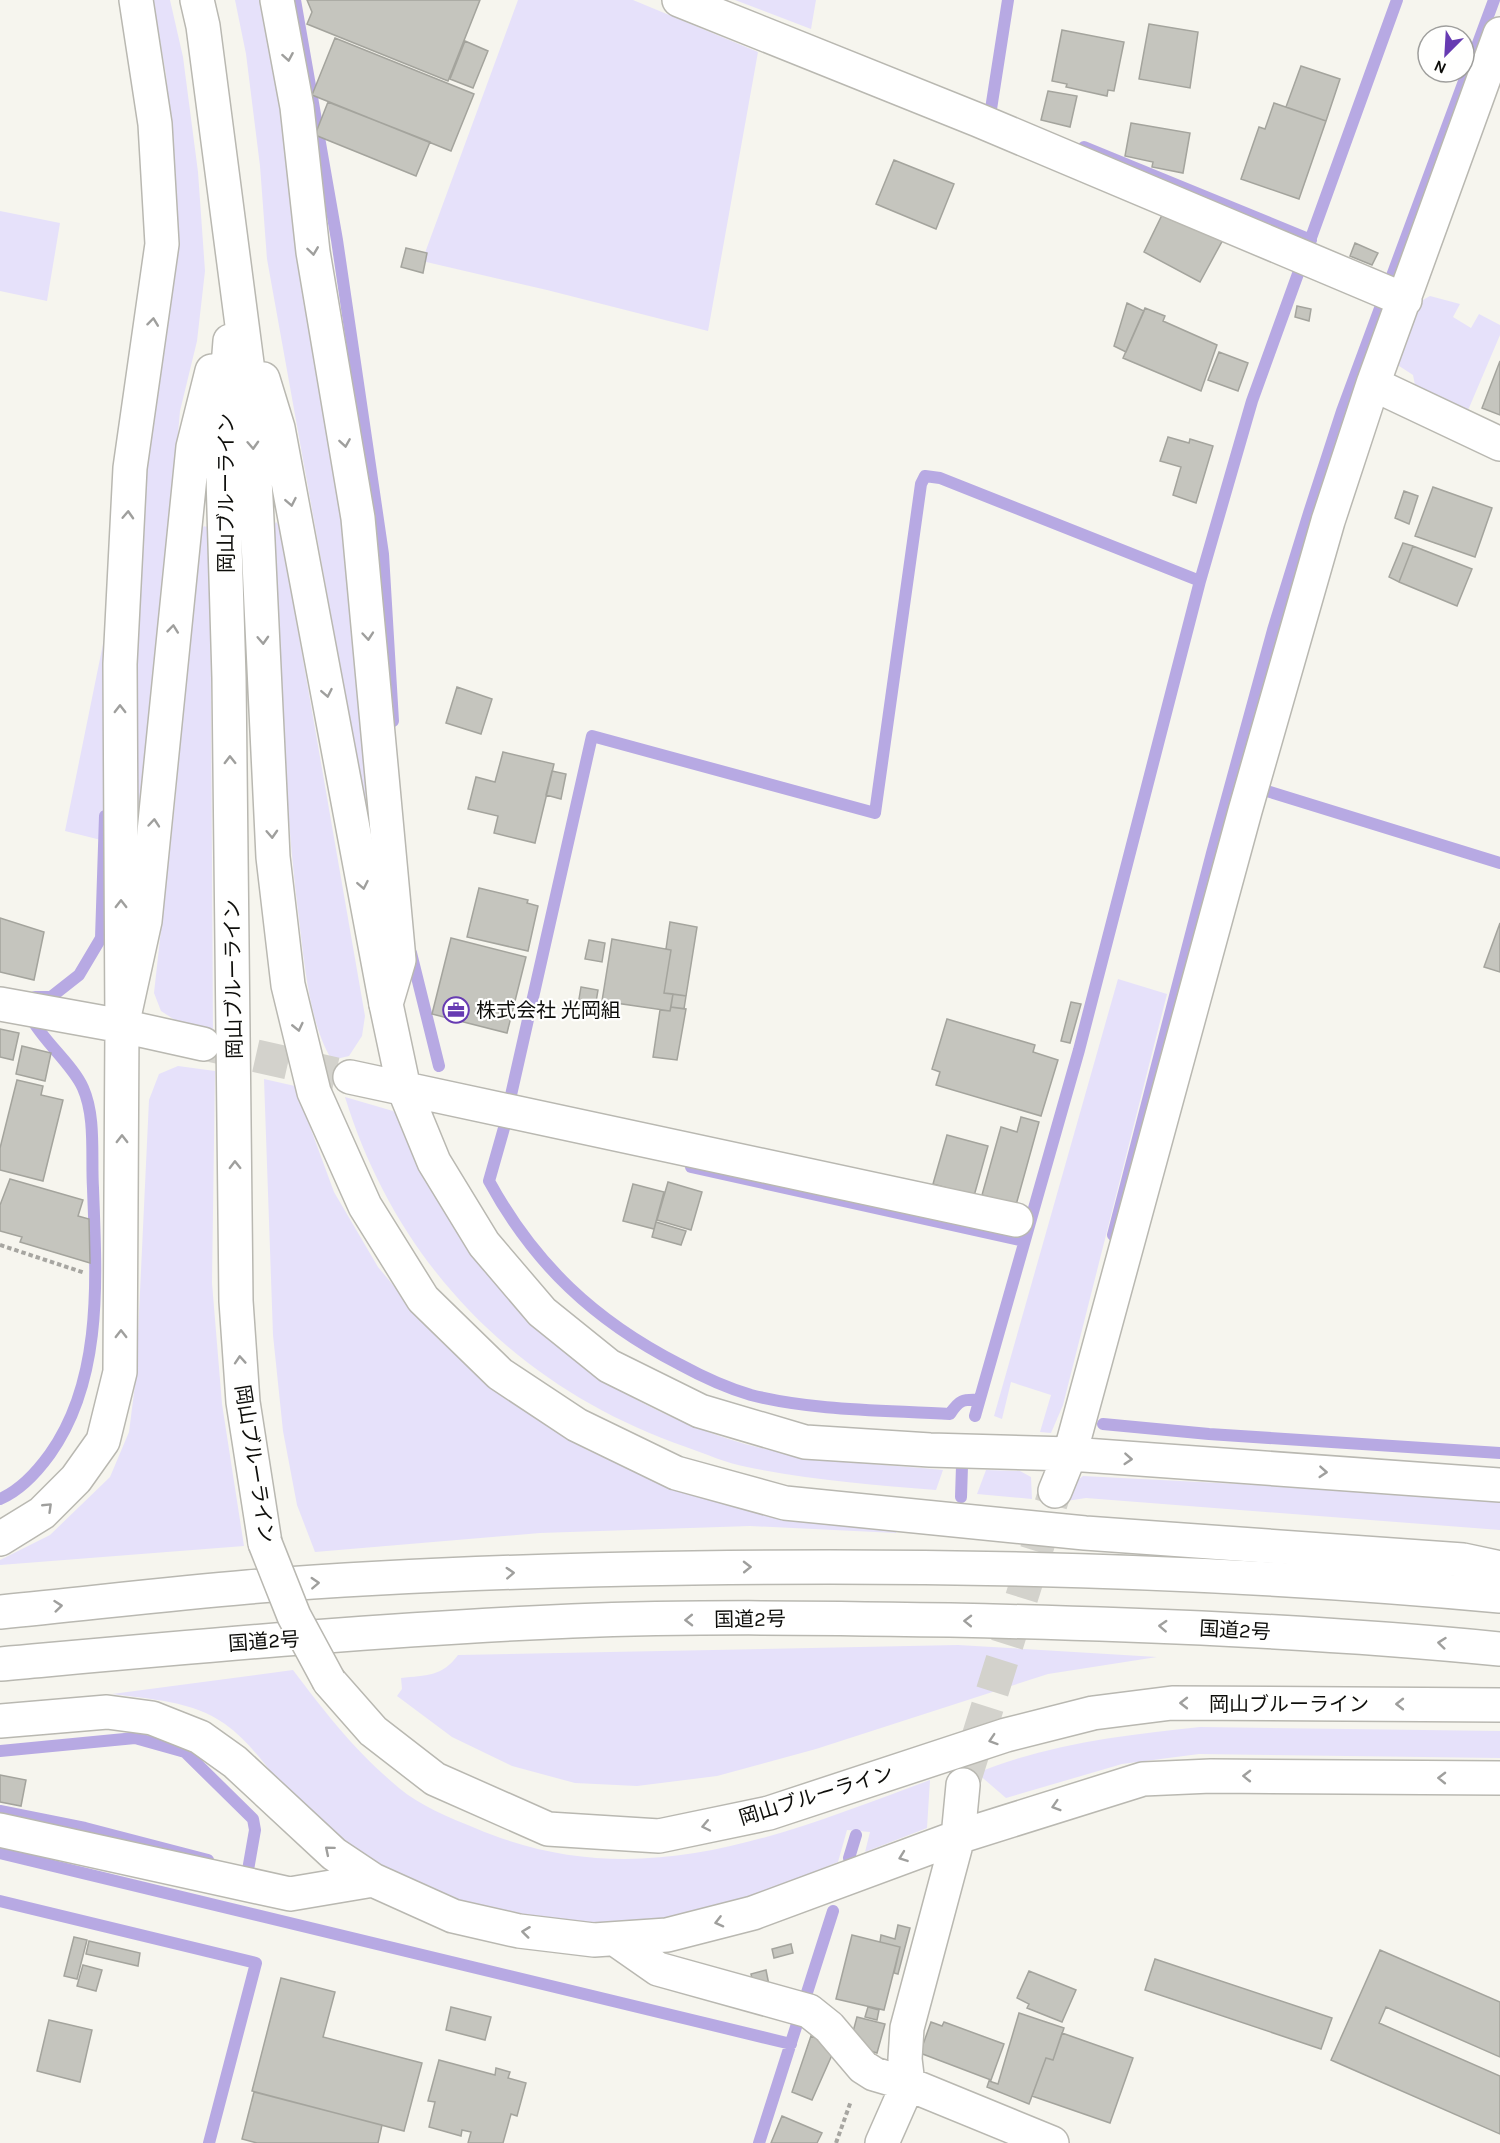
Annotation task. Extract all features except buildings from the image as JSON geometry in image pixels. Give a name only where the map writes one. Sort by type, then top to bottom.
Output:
[{"type":"main road","points":[[0,1539],[42,1513],[76,1479],[103,1441],[120,1372],[122,1026],[120,664],[130,468],[162,244],[156,124],[136,0]]},
{"type":"main road","name":"岡山ブルーライン","points":[[197,0],[203,26],[251,394],[273,856],[288,985],[314,1092],[365,1206],[423,1299],[500,1374],[578,1425],[676,1473],[785,1503],[1085,1533],[1463,1560],[1500,1568]]},
{"type":"main road","points":[[277,0],[297,107],[313,252],[358,518],[399,960],[386,1004]]},
{"type":"main road","points":[[679,0],[978,120],[1395,295]]},
{"type":"main road","points":[[1055,1491],[1070,1454],[1283,674],[1328,521],[1373,384],[1395,295],[1500,34]]},
{"type":"main road","points":[[122,1026],[145,921],[193,447],[235,283]]},
{"type":"main road","points":[[235,283],[278,428],[404,1089],[434,1162],[484,1244],[542,1312],[609,1366],[700,1411],[805,1442],[930,1450],[1070,1454],[1500,1485]]},
{"type":"main road","name":"岡山ブルーライン","points":[[235,283],[222,443],[229,678],[236,1301],[243,1402],[265,1543],[294,1616],[329,1681],[373,1731],[435,1779],[548,1829],[659,1836],[769,1813],[1006,1735],[1093,1713],[1172,1703],[1500,1705]]},
{"type":"main road","points":[[1373,384],[1500,444]]},
{"type":"main road","points":[[0,1004],[122,1026],[203,1044]]},
{"type":"main road","points":[[350,1077],[1016,1220]]},
{"type":"main road","points":[[0,1612],[250,1587],[560,1570],[818,1566],[1116,1571],[1413,1588],[1500,1596]]},
{"type":"main road","name":"国道2号","points":[[0,1665],[262,1641],[573,1621],[811,1618],[1120,1624],[1411,1640],[1500,1649]]},
{"type":"main road","points":[[0,1721],[107,1712],[152,1718],[200,1737],[235,1762],[334,1854],[373,1880],[453,1916],[519,1931],[594,1940],[666,1935],[753,1913],[958,1837],[1143,1779],[1210,1776],[1500,1778]]},
{"type":"main road","points":[[882,2143],[908,2084],[905,2059],[907,2028],[958,1837],[963,1785]]},
{"type":"main road","points":[[0,1830],[290,1894],[373,1880]]},
{"type":"main road","points":[[615,1939],[657,1969],[801,2008],[829,2027],[863,2067],[874,2074],[908,2084],[1052,2143]]},
{"type":"path","points":[[0,1245],[90,1275]]},
{"type":"shaded area","points":[[153,0],[170,0],[183,57],[198,172],[205,271],[197,341],[180,411],[135,915],[131,790],[140,482],[161,373],[172,290],[176,201],[166,75]]},
{"type":"shaded area","points":[[235,0],[264,0],[348,522],[380,932],[336,643],[267,259],[260,166],[246,54]]},
{"type":"shaded area","points":[[518,0],[633,0],[758,52],[708,331],[422,261]]},
{"type":"shaded area","points":[[735,0],[816,0],[811,29]]},
{"type":"shaded area","points":[[0,211],[60,223],[47,301],[0,291]]},
{"type":"shaded area","points":[[1430,296],[1460,304],[1453,317],[1471,328],[1479,314],[1500,325],[1500,335],[1466,415],[1417,395],[1413,375],[1393,362],[1419,302]]},
{"type":"shaded area","points":[[276,522],[280,527],[365,1016],[362,1036],[349,1056],[332,1060],[318,1030],[310,996],[294,878],[272,528]]},
{"type":"shaded area","points":[[200,526],[210,527],[213,1031],[178,1022],[161,1011],[154,993],[175,803]]},
{"type":"shaded area","points":[[115,585],[109,842],[65,831]]},
{"type":"shaded area","points":[[1118,979],[1167,994],[1063,1405],[1051,1433],[1040,1432],[1051,1395],[1011,1382],[1002,1419],[994,1416]]},
{"type":"shaded area","points":[[178,1066],[215,1071],[212,1283],[222,1404],[244,1546],[0,1565],[0,1560],[50,1535],[110,1477],[129,1432],[136,1377],[149,1100],[159,1074]]},
{"type":"shaded area","points":[[264,1079],[295,1086],[334,1192],[378,1267],[438,1339],[506,1399],[587,1450],[673,1488],[898,1525],[896,1533],[750,1526],[540,1533],[315,1552],[297,1505],[283,1431],[273,1335]]},
{"type":"shaded area","points":[[345,1097],[393,1111],[401,1119],[459,1229],[472,1251],[502,1291],[531,1322],[597,1376],[672,1417],[753,1446],[812,1458],[943,1470],[936,1490],[817,1479],[770,1472],[724,1461],[626,1422],[570,1392],[518,1355],[472,1314],[432,1267],[397,1215],[368,1158]]},
{"type":"shaded area","points":[[986,1470],[1020,1471],[1031,1477],[1032,1499],[977,1494]]},
{"type":"shaded area","points":[[1083,1476],[1430,1494],[1500,1500],[1500,1530],[1086,1498],[1066,1501],[1074,1483]]},
{"type":"shaded area","points":[[958,1645],[1157,1657],[1048,1674],[816,1749],[717,1776],[637,1786],[575,1783],[512,1766],[452,1737],[397,1696],[402,1689],[401,1678],[433,1674],[446,1667],[458,1655]]},
{"type":"shaded area","points":[[293,1670],[355,1746],[407,1794],[455,1820],[535,1848],[593,1858],[650,1858],[706,1851],[761,1838],[817,1821],[930,1780],[927,1828],[865,1852],[870,1832],[847,1830],[838,1862],[746,1899],[671,1919],[627,1924],[582,1924],[537,1920],[493,1911],[450,1898],[408,1881],[343,1844],[297,1802],[244,1740],[212,1716],[170,1702],[112,1694]]},
{"type":"shaded area","points":[[1200,1727],[1500,1731],[1500,1758],[1199,1754],[1122,1764],[1006,1798],[977,1773],[1031,1755],[1087,1742]]},
{"type":"waterway","points":[[295,0],[337,240],[383,554],[393,721]]},
{"type":"waterway","points":[[991,109],[1008,0]]},
{"type":"waterway","points":[[975,1416],[1079,1050],[1200,581],[1252,401],[1397,0]]},
{"type":"waterway","points":[[1113,1235],[1212,853],[1273,630],[1309,513],[1342,411],[1494,0]]},
{"type":"waterway","points":[[1084,147],[1311,240]]},
{"type":"waterway","points":[[511,1095],[592,736],[875,813],[921,484],[925,476],[940,478],[1200,581]]},
{"type":"waterway","points":[[1267,791],[1500,863]]},
{"type":"waterway","points":[[35,997],[51,997],[79,975],[101,938],[105,816]]},
{"type":"waterway","points":[[411,953],[439,1066]]},
{"type":"waterway","points":[[0,1499],[22,1486],[34,1474],[50,1454],[67,1424],[80,1393],[93,1326],[95,1256],[90,1112],[78,1079],[31,1018]]},
{"type":"waterway","points":[[506,1121],[489,1181],[507,1211],[526,1239],[569,1288],[620,1329],[649,1347],[723,1385],[751,1395],[775,1400],[850,1409],[950,1414],[962,1401],[979,1400]]},
{"type":"waterway","points":[[691,1167],[1024,1241]]},
{"type":"waterway","points":[[1103,1424],[1209,1434],[1500,1453]]},
{"type":"waterway","points":[[961,1497],[962,1466]]},
{"type":"waterway","points":[[0,1751],[135,1738],[185,1752],[253,1819],[255,1830],[248,1870]]},
{"type":"waterway","points":[[0,1811],[85,1828],[208,1860]]},
{"type":"waterway","points":[[849,1858],[856,1835]]},
{"type":"waterway","points":[[0,1853],[791,2044]]},
{"type":"waterway","points":[[0,1901],[256,1963],[209,2143]]},
{"type":"waterway","points":[[759,2143],[833,1911]]},
{"type":"tunnel","points":[[208,1045],[350,1077]]},
{"type":"tunnel","points":[[963,1785],[1055,1491]]},
{"type":"place","name":"株式会社 光岡組","points":[[456,1010]]}]
